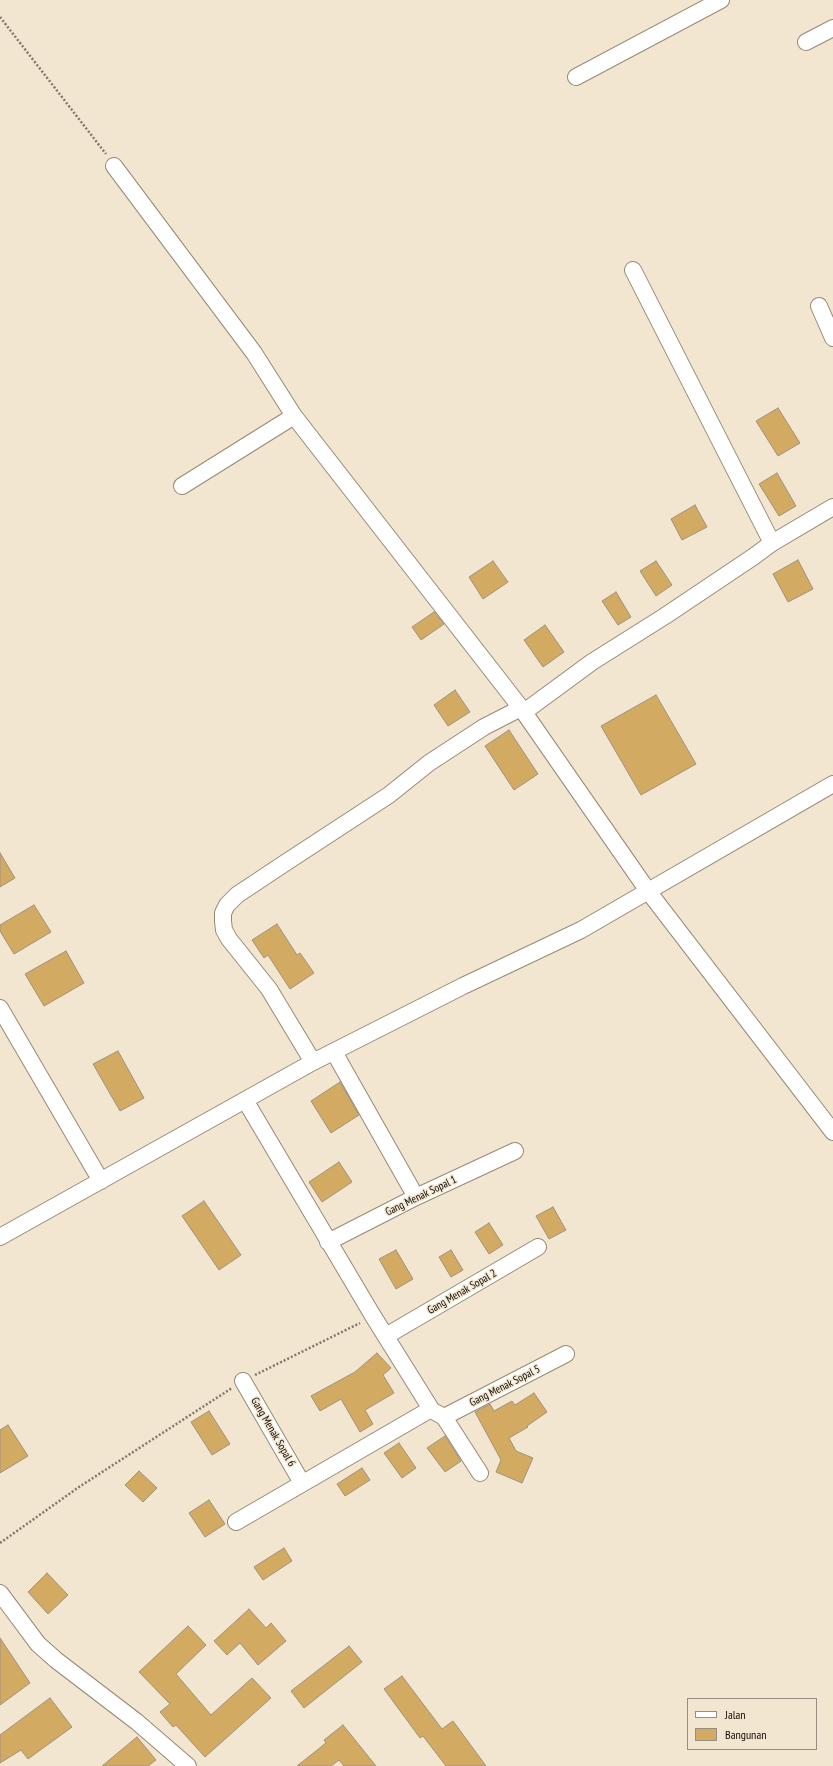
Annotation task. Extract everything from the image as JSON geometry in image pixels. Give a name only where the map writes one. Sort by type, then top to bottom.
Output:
[{"type":"street","points":[[576,77],[721,0]]},
{"type":"street","points":[[806,42],[833,28]]},
{"type":"street","points":[[114,166],[254,353],[294,416],[529,706],[648,891],[833,1132]]},
{"type":"street","points":[[633,270],[772,543]]},
{"type":"street","points":[[819,306],[833,338]]},
{"type":"street","points":[[182,486],[294,416]]},
{"type":"street","points":[[313,1062],[269,989],[228,939],[224,930],[223,921],[223,913],[227,905],[282,864],[341,828],[429,763],[484,727],[529,706],[592,662],[725,577],[772,543],[833,508]]},
{"type":"street","points":[[0,1237],[313,1062],[463,986],[581,930],[833,784]]},
{"type":"street","points":[[0,1008],[101,1181]]},
{"type":"street","points":[[334,1052],[416,1197]]},
{"type":"street","points":[[245,1100],[373,1316],[437,1413],[480,1473]]},
{"type":"street","name":"Gang Menak Sopal 1","points":[[328,1242],[416,1197],[515,1151]]},
{"type":"street","name":"Gang Menak Sopal 2","points":[[386,1336],[538,1247]]},
{"type":"street","name":"Gang Menak Sopal 5","points":[[236,1522],[302,1483],[437,1413],[566,1354]]},
{"type":"street","name":"Gang Menak Sopal 6","points":[[243,1381],[302,1483]]},
{"type":"street","points":[[0,1593],[38,1644],[56,1660],[137,1722],[188,1766]]},
{"type":"path","points":[[0,17],[114,166]]},
{"type":"path","points":[[0,1543],[79,1487],[243,1381],[373,1316]]},
{"type":"building","points":[[778,408],[800,443],[778,456],[756,421]]},
{"type":"building","points":[[777,473],[796,506],[779,516],[759,484]]},
{"type":"building","points":[[695,505],[707,527],[682,540],[671,519]]},
{"type":"building","points":[[798,560],[813,589],[788,602],[773,574]]},
{"type":"building","points":[[493,561],[508,582],[483,599],[469,577]]},
{"type":"building","points":[[656,561],[672,585],[656,596],[640,571]]},
{"type":"building","points":[[616,592],[631,617],[618,625],[602,601]]},
{"type":"building","points":[[434,612],[444,624],[421,640],[412,627]]},
{"type":"building","points":[[545,625],[564,652],[543,667],[524,640]]},
{"type":"building","points":[[455,690],[470,712],[448,726],[434,705]]},
{"type":"building","points":[[656,695],[696,764],[641,795],[601,726]]},
{"type":"building","points":[[509,730],[538,774],[514,790],[485,746]]},
{"type":"building","points":[[0,853],[15,878],[0,887]]},
{"type":"building","points":[[34,905],[51,932],[14,954],[0,931],[0,925]]},
{"type":"building","points":[[277,924],[297,955],[300,953],[314,973],[290,989],[268,955],[264,958],[252,940]]},
{"type":"building","points":[[66,951],[84,983],[44,1006],[25,974]]},
{"type":"building","points":[[118,1051],[144,1098],[120,1111],[93,1064]]},
{"type":"building","points":[[340,1082],[359,1115],[331,1133],[311,1101]]},
{"type":"building","points":[[339,1162],[352,1182],[322,1202],[309,1182]]},
{"type":"building","points":[[204,1201],[241,1255],[219,1270],[182,1216]]},
{"type":"building","points":[[553,1207],[566,1230],[549,1239],[536,1216]]},
{"type":"building","points":[[489,1223],[503,1245],[489,1254],[475,1232]]},
{"type":"building","points":[[396,1250],[413,1279],[396,1289],[379,1259]]},
{"type":"building","points":[[451,1250],[463,1270],[451,1277],[439,1257]]},
{"type":"building","points":[[377,1353],[391,1368],[383,1375],[394,1393],[365,1410],[373,1424],[360,1432],[341,1399],[320,1411],[311,1396],[355,1372]]},
{"type":"building","points":[[534,1393],[547,1412],[527,1426],[528,1427],[509,1438],[516,1451],[533,1458],[522,1483],[496,1472],[501,1460],[475,1412],[490,1404],[494,1411],[512,1401],[515,1405]]},
{"type":"building","points":[[209,1411],[230,1444],[212,1455],[191,1422]]},
{"type":"building","points":[[8,1425],[28,1456],[0,1473],[0,1430]]},
{"type":"building","points":[[445,1436],[461,1461],[445,1472],[427,1448]]},
{"type":"building","points":[[399,1443],[416,1468],[402,1478],[384,1453]]},
{"type":"building","points":[[362,1468],[370,1480],[345,1496],[337,1484]]},
{"type":"building","points":[[139,1471],[157,1488],[143,1502],[125,1485]]},
{"type":"building","points":[[209,1500],[225,1524],[205,1537],[189,1513]]},
{"type":"building","points":[[284,1548],[292,1561],[263,1580],[254,1567]]},
{"type":"building","points":[[47,1573],[68,1595],[48,1614],[28,1592]]},
{"type":"building","points":[[249,1609],[266,1628],[271,1623],[286,1641],[258,1665],[240,1643],[227,1655],[214,1641]]},
{"type":"building","points":[[188,1626],[206,1645],[176,1674],[211,1715],[252,1678],[271,1698],[205,1757],[176,1725],[173,1727],[160,1712],[170,1704],[139,1672]]},
{"type":"building","points":[[0,1638],[30,1683],[0,1705]]},
{"type":"building","points":[[349,1646],[362,1662],[304,1708],[291,1691]]},
{"type":"building","points":[[402,1676],[442,1729],[453,1721],[486,1766],[446,1766],[423,1736],[420,1738],[384,1689]]},
{"type":"building","points":[[50,1698],[72,1727],[28,1759],[21,1750],[0,1763],[0,1735]]},
{"type":"building","points":[[343,1725],[376,1766],[344,1766],[339,1760],[331,1766],[297,1766],[326,1743],[324,1740]]},
{"type":"building","points":[[137,1737],[156,1760],[148,1766],[102,1766]]}]
